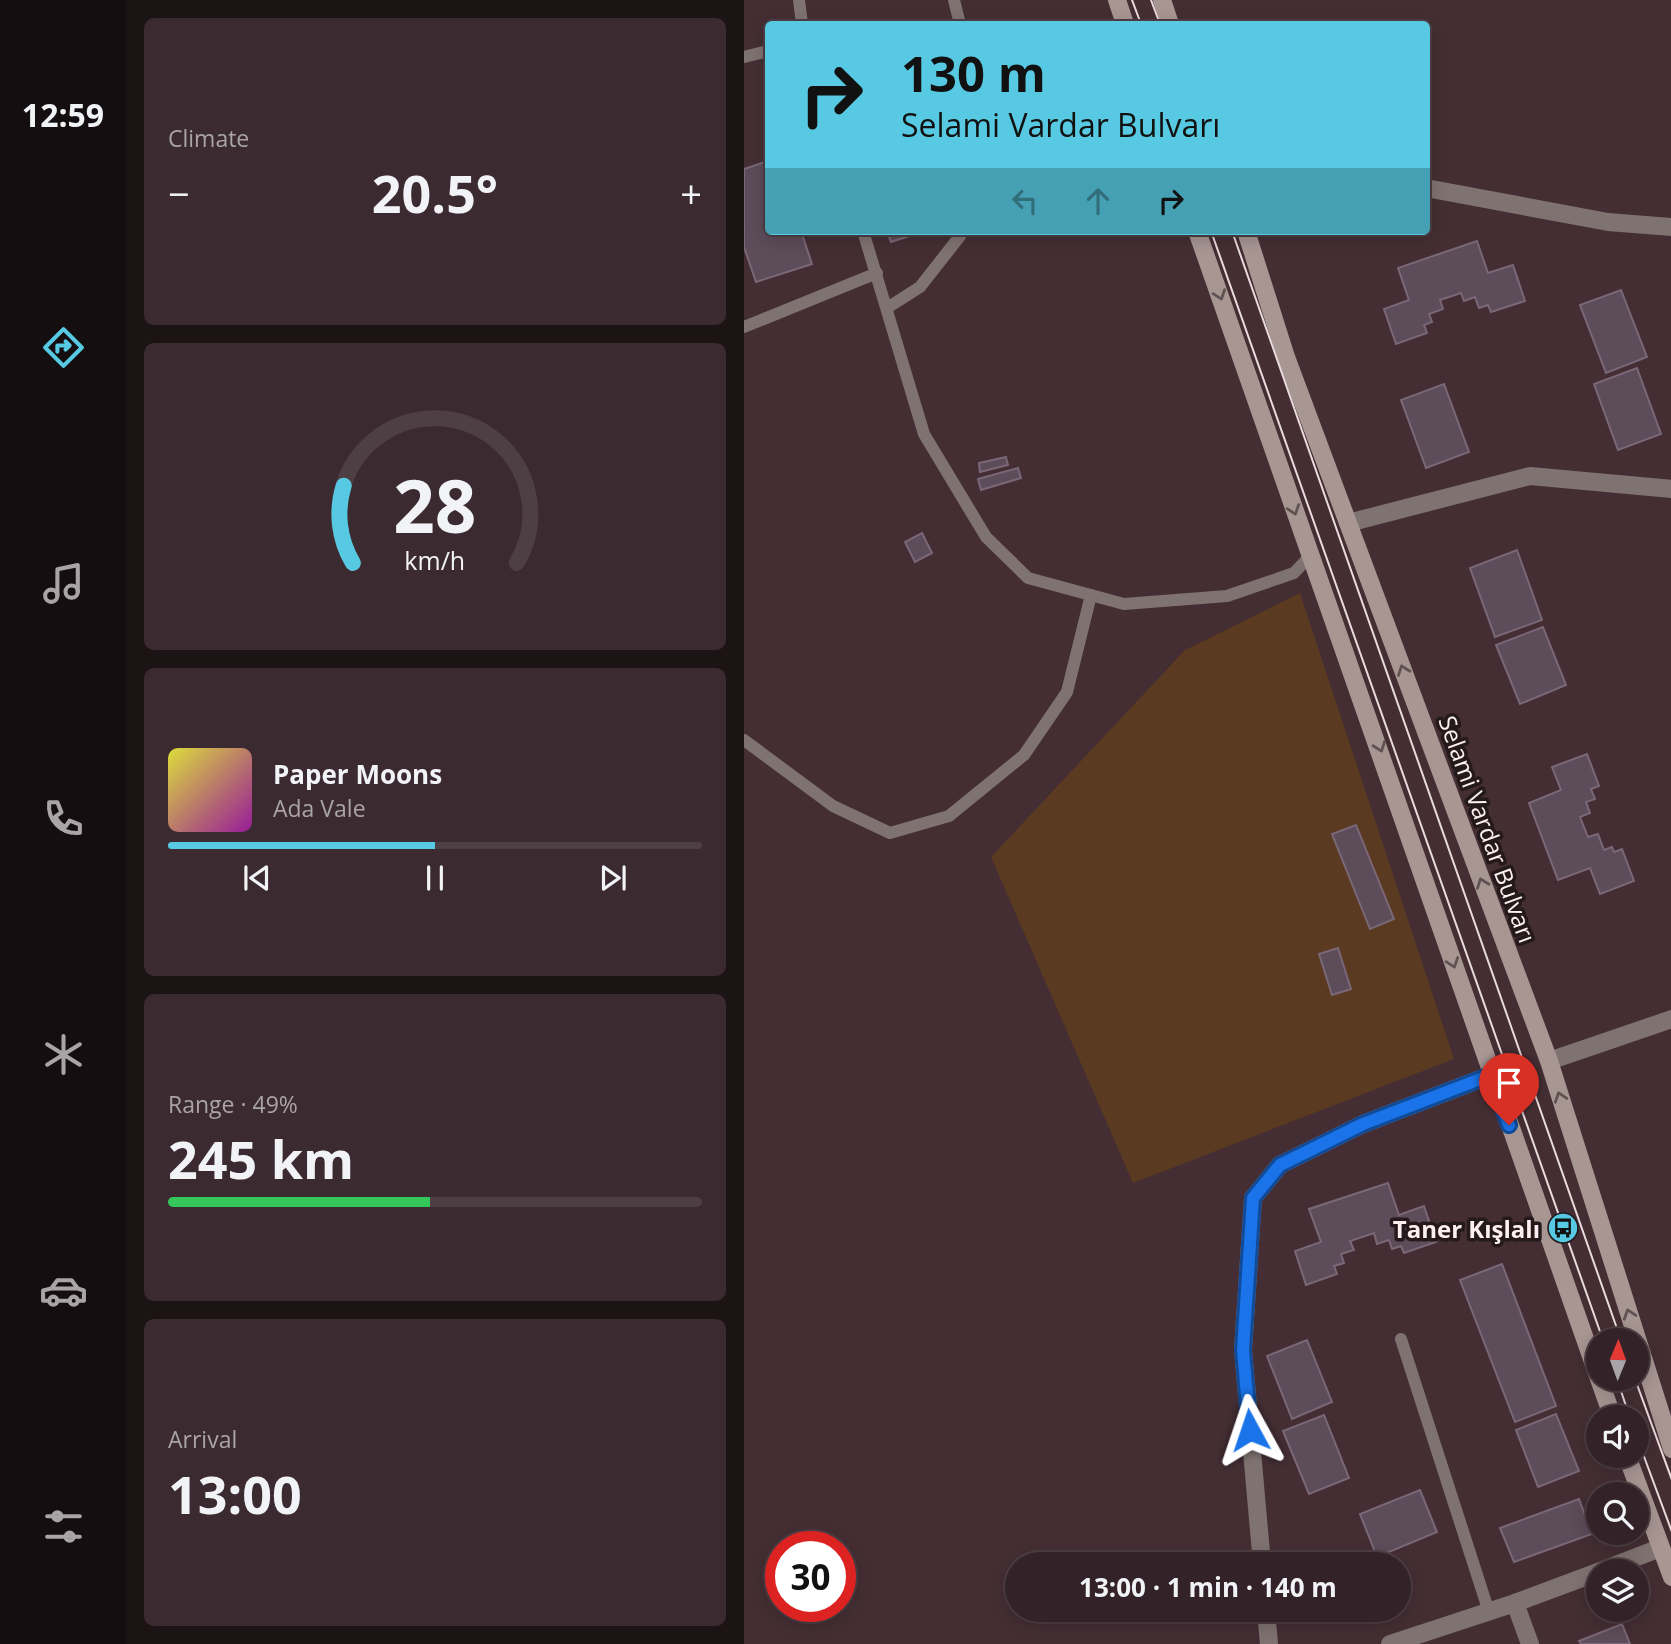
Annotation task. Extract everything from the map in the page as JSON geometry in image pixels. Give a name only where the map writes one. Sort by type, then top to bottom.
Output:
[{"type":"main road","points":[[1117,0],[1124,21]]},
{"type":"main road","points":[[1162,0],[1169,21]]},
{"type":"main road","points":[[1198,235],[1310,556],[1391,778],[1491,1075],[1586,1344]]},
{"type":"main road","name":"Selami Vardar Bulvarı","points":[[1247,235],[1286,357],[1549,1061],[1671,1449]]},
{"type":"main road","points":[[1631,1468],[1671,1577]]},
{"type":"street","points":[[1430,189],[1608,222],[1671,227]]},
{"type":"street","points":[[1348,523],[1530,476],[1671,489]]},
{"type":"street","points":[[1549,1061],[1671,1019]]},
{"type":"street","points":[[1261,1552],[1243,1350],[1253,1198],[1280,1165],[1363,1124],[1491,1075]]},
{"type":"street","points":[[1632,1559],[1660,1548]]},
{"type":"street","points":[[1390,1644],[1586,1576]]},
{"type":"street","points":[[1515,1603],[1530,1644]]},
{"type":"street","points":[[1267,1622],[1270,1644]]},
{"type":"lane","points":[[799,0],[802,21]]},
{"type":"lane","points":[[954,0],[959,21]]},
{"type":"lane","points":[[744,57],[765,52]]},
{"type":"lane","points":[[864,235],[924,434],[986,537],[1028,578],[1124,604],[1227,596],[1294,573],[1310,556]]},
{"type":"lane","points":[[887,308],[920,287],[960,235]]},
{"type":"lane","points":[[744,327],[877,273]]},
{"type":"lane","points":[[744,740],[833,806],[890,833],[949,816],[1024,755],[1067,692],[1091,595]]},
{"type":"lane","points":[[1401,1339],[1489,1612]]},
{"type":"shaded area","points":[[1300,593],[1454,1059],[1133,1183],[991,857],[1185,650]]},
{"type":"building","points":[[765,162],[765,235],[802,235],[812,264],[756,282],[744,247],[744,169]]},
{"type":"building","points":[[888,235],[913,235],[891,242]]},
{"type":"building","points":[[1477,241],[1488,273],[1513,265],[1525,301],[1491,312],[1488,305],[1479,308],[1475,297],[1464,301],[1461,293],[1440,300],[1443,309],[1429,314],[1432,322],[1424,325],[1427,333],[1396,344],[1384,309],[1409,300],[1398,268]]},
{"type":"building","points":[[1621,290],[1647,357],[1606,373],[1580,305]]},
{"type":"building","points":[[1637,368],[1661,434],[1618,450],[1594,384]]},
{"type":"building","points":[[1444,384],[1469,452],[1426,468],[1401,400]]},
{"type":"building","points":[[1006,457],[1008,465],[980,472],[979,463]]},
{"type":"building","points":[[1018,468],[1021,478],[981,490],[978,479]]},
{"type":"building","points":[[922,533],[932,553],[915,562],[905,542]]},
{"type":"building","points":[[1517,550],[1542,620],[1495,637],[1470,568]]},
{"type":"building","points":[[1543,627],[1566,685],[1520,704],[1496,645]]},
{"type":"building","points":[[1587,754],[1599,786],[1591,789],[1595,799],[1586,802],[1590,813],[1580,817],[1588,837],[1598,834],[1604,850],[1612,847],[1614,852],[1622,849],[1634,881],[1600,894],[1590,868],[1558,880],[1529,803],[1561,790],[1552,767]]},
{"type":"building","points":[[1356,825],[1394,919],[1370,929],[1332,834]]},
{"type":"building","points":[[1338,948],[1351,989],[1332,995],[1319,954]]},
{"type":"building","points":[[1388,1183],[1399,1215],[1424,1206],[1436,1242],[1404,1253],[1401,1246],[1392,1249],[1389,1240],[1377,1244],[1374,1233],[1350,1241],[1354,1250],[1341,1254],[1344,1263],[1334,1266],[1337,1274],[1306,1285],[1295,1251],[1321,1242],[1309,1209]]},
{"type":"building","points":[[1502,1264],[1556,1406],[1515,1422],[1460,1280]]},
{"type":"building","points":[[1307,1340],[1332,1402],[1292,1419],[1267,1356]]},
{"type":"building","points":[[1556,1414],[1579,1471],[1538,1487],[1516,1430]]},
{"type":"building","points":[[1324,1415],[1349,1478],[1309,1494],[1283,1431]]},
{"type":"building","points":[[1420,1490],[1437,1532],[1389,1552],[1375,1552],[1360,1514]]},
{"type":"building","points":[[1579,1499],[1586,1518],[1586,1536],[1514,1562],[1500,1528]]},
{"type":"building","points":[[1622,1624],[1630,1644],[1581,1644],[1579,1641]]},
{"type":"tram line","points":[[1132,0],[1140,21]]},
{"type":"tram line","points":[[1151,0],[1159,21]]},
{"type":"tram line","points":[[1212,235],[1599,1328]]},
{"type":"tram line","points":[[1233,235],[1617,1328]]},
{"type":"tram line","points":[[1621,1391],[1626,1405]]},
{"type":"tram line","points":[[1639,1391],[1672,1480]]},
{"type":"tram line","points":[[1648,1468],[1672,1532]]},
{"type":"place","name":"Taner Kışlalı","points":[[1563,1228]]},
{"type":"route","points":[[1250,1430],[1243,1350],[1253,1198],[1280,1165],[1363,1124],[1491,1075],[1509,1125]]}]
